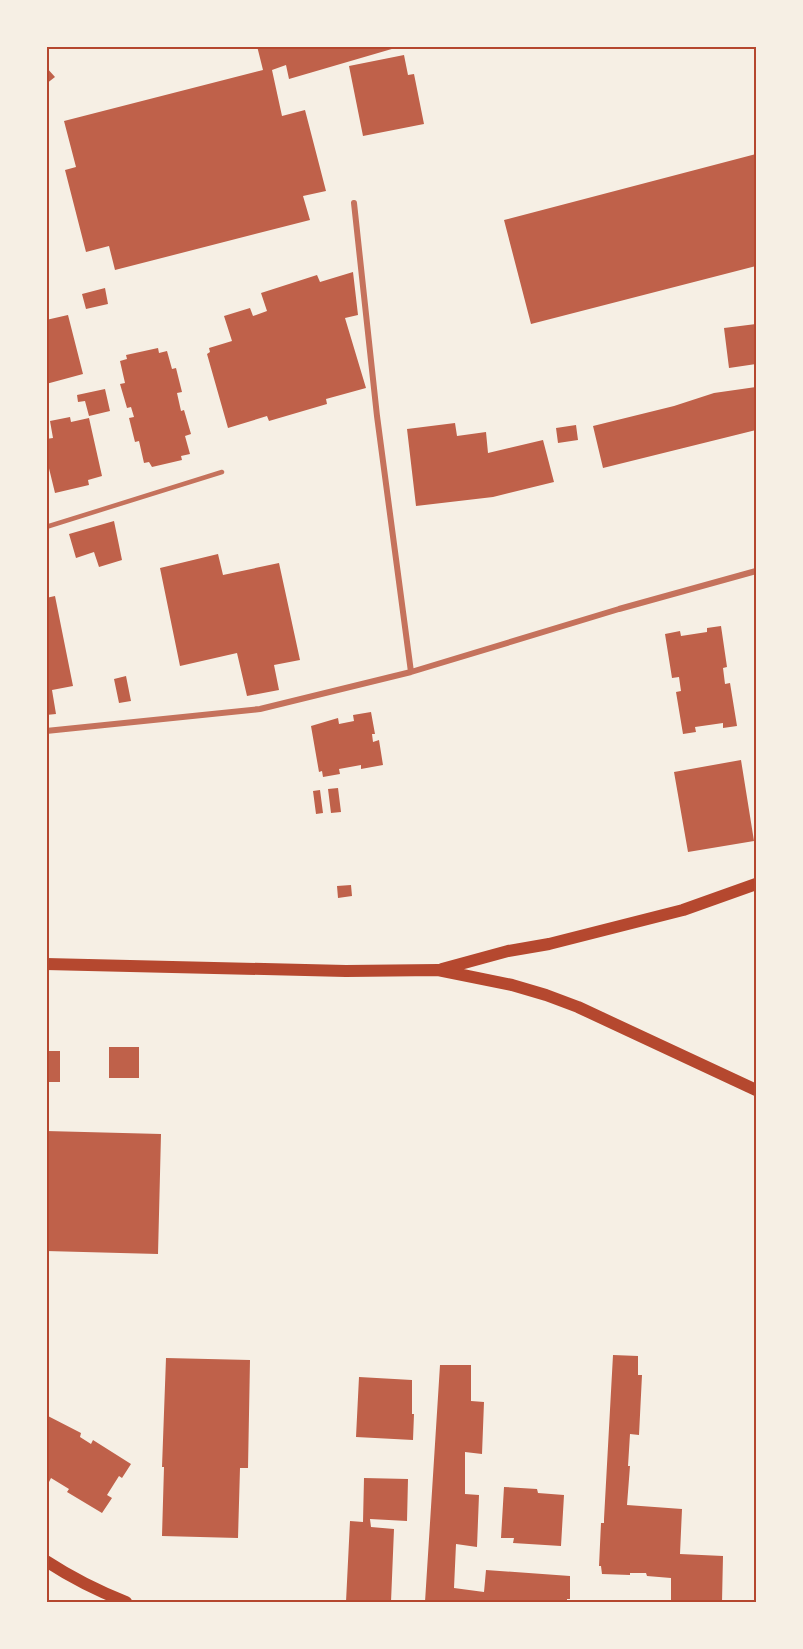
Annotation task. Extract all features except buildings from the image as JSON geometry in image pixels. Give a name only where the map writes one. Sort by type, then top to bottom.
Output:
[{"type":"main road","points":[[438,970],[508,951],[549,944],[683,910],[756,884]]},
{"type":"main road","points":[[46,964],[346,971],[438,970],[512,985],[578,1007],[756,1090]]},
{"type":"main road","points":[[46,1561],[97,1590],[126,1602]]},
{"type":"street","points":[[354,203],[376,416],[411,672]]},
{"type":"street","points":[[46,731],[260,709],[411,672],[619,609],[756,571]]},
{"type":"lane","points":[[46,527],[222,472]]}]
